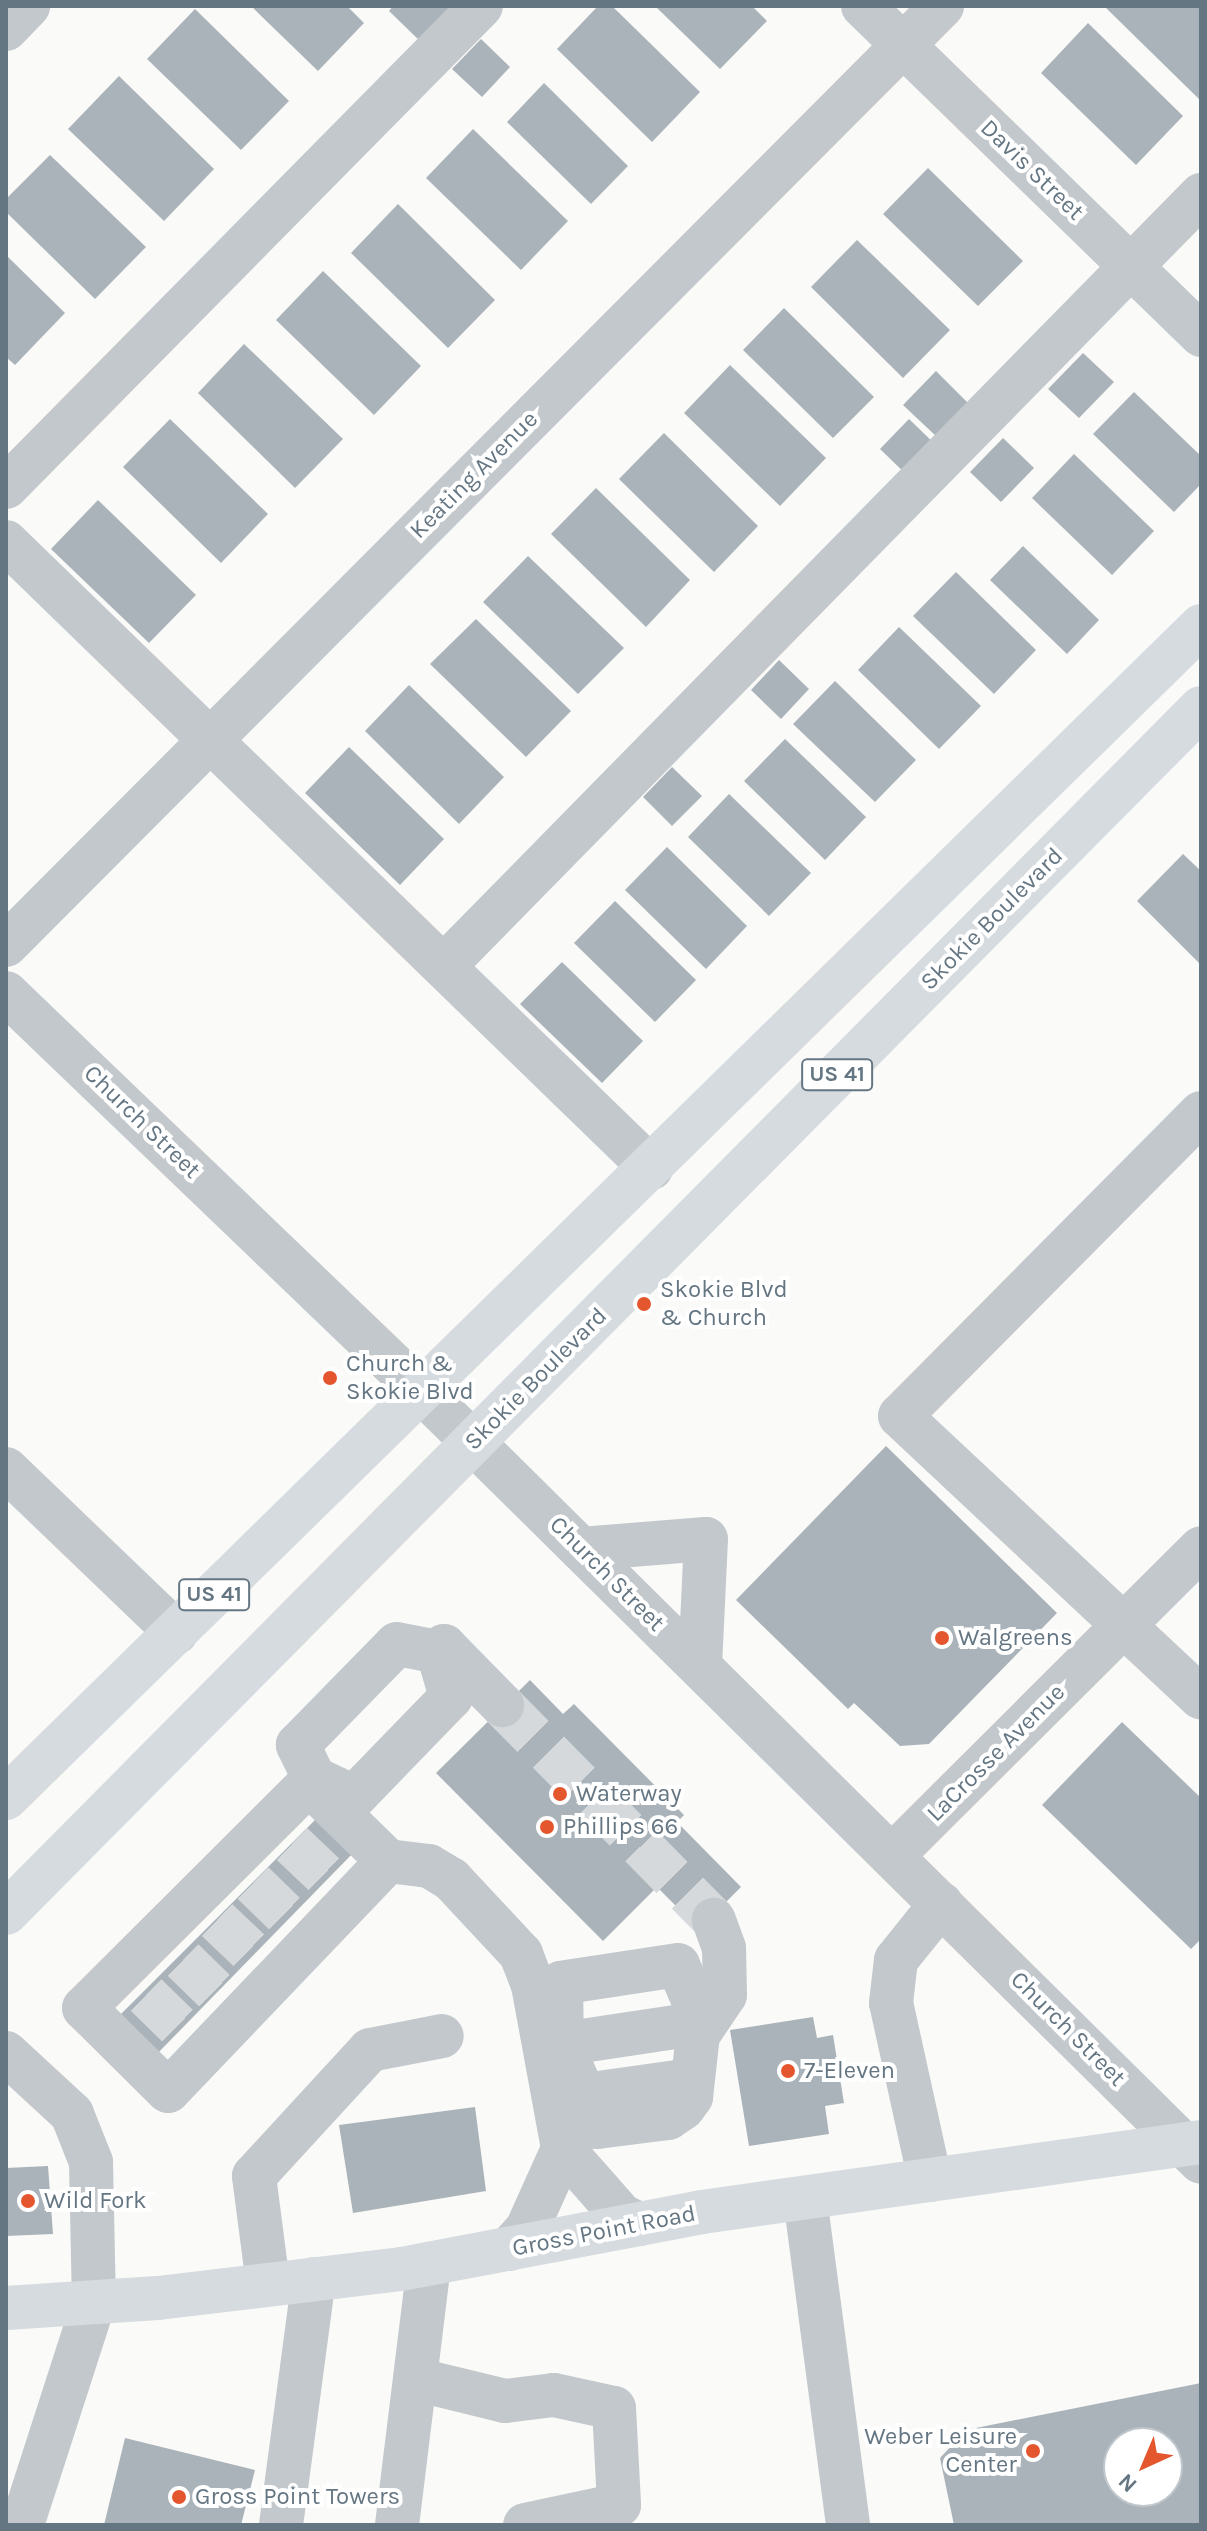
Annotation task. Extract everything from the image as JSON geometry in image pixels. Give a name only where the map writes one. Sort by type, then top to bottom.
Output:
[{"type":"main road","name":"US 41","points":[[6,1798],[424,1394],[1201,626]]},
{"type":"main road","name":"Skokie Boulevard","points":[[6,1913],[1201,708]]},
{"type":"main road","name":"Gross Point Road","points":[[6,2308],[268,2284],[429,2264],[639,2224],[805,2198],[1195,2149]]},
{"type":"street","points":[[6,29],[28,6]]},
{"type":"street","points":[[6,487],[481,6]]},
{"type":"street","name":"Davis Street","points":[[863,6],[1201,335]]},
{"type":"street","name":"Keating Avenue","points":[[6,945],[942,6]]},
{"type":"street","points":[[444,966],[1201,195]]},
{"type":"street","points":[[6,542],[212,738],[651,1168]]},
{"type":"street","name":"Church Street","points":[[6,993],[424,1394],[941,1904],[1195,2149]]},
{"type":"street","points":[[1201,1113],[900,1416],[1201,1698]]},
{"type":"street","points":[[6,1469],[176,1632]]},
{"type":"street","points":[[581,1549],[706,1539],[700,1666]]},
{"type":"street","name":"LaCrosse Avenue","points":[[892,1856],[1201,1548]]},
{"type":"street","points":[[438,1652],[397,1644],[298,1745],[311,1781],[388,1861],[429,1866],[451,1879],[521,1954],[565,2055],[597,2127],[668,2118],[683,2108],[691,2097],[694,2038],[678,1965],[561,1983],[565,2055],[563,2149],[527,2229],[509,2249]]},
{"type":"street","points":[[438,1652],[444,1646],[502,1705]]},
{"type":"street","points":[[311,1781],[354,1797],[451,1697],[438,1652]]},
{"type":"street","points":[[311,1781],[282,1833],[170,1947],[133,1983],[84,2008],[168,2091],[194,2041],[341,1891],[388,1861]]},
{"type":"street","points":[[930,2180],[891,2003],[896,1960],[941,1904]]},
{"type":"street","points":[[565,2055],[694,2038],[725,1995],[728,1981],[724,1948],[714,1920]]},
{"type":"street","points":[[268,2284],[254,2176],[370,2050],[442,2036]]},
{"type":"street","points":[[6,2053],[72,2114],[91,2162],[94,2302],[22,2525]]},
{"type":"street","points":[[563,2149],[622,2216],[639,2224]]},
{"type":"street","points":[[805,2198],[848,2525]]},
{"type":"street","points":[[397,2525],[429,2264]]},
{"type":"street","points":[[281,2525],[314,2279]]},
{"type":"street","points":[[415,2379],[505,2401],[554,2395],[614,2408],[619,2505],[525,2525]]},
{"type":"building","points":[[251,6],[347,6],[364,23],[318,71]]},
{"type":"building","points":[[393,6],[454,6],[420,41],[389,11]]},
{"type":"building","points":[[598,6],[612,6],[700,92],[652,142],[557,49]]},
{"type":"building","points":[[655,6],[752,6],[767,21],[720,69]]},
{"type":"building","points":[[1104,6],[1201,7],[1201,101]]},
{"type":"building","points":[[195,9],[289,101],[241,150],[147,59]]},
{"type":"building","points":[[1088,23],[1183,116],[1136,165],[1041,73]]},
{"type":"building","points":[[481,39],[510,67],[482,97],[452,69]]},
{"type":"building","points":[[119,76],[214,169],[164,221],[68,129]]},
{"type":"building","points":[[544,83],[628,166],[591,204],[507,122]]},
{"type":"building","points":[[473,129],[568,221],[521,270],[426,178]]},
{"type":"building","points":[[50,155],[146,247],[95,299],[6,212],[6,199]]},
{"type":"building","points":[[928,168],[1023,261],[978,306],[883,214]]},
{"type":"building","points":[[398,204],[495,300],[448,348],[351,253]]},
{"type":"building","points":[[857,240],[950,330],[903,378],[811,287]]},
{"type":"building","points":[[6,255],[65,313],[15,365],[6,357]]},
{"type":"building","points":[[323,271],[421,366],[374,415],[276,320]]},
{"type":"building","points":[[784,308],[874,397],[833,438],[743,350]]},
{"type":"building","points":[[244,344],[343,439],[295,488],[198,393]]},
{"type":"building","points":[[1083,353],[1114,382],[1079,418],[1048,389]]},
{"type":"building","points":[[730,365],[826,458],[780,506],[684,413]]},
{"type":"building","points":[[936,371],[969,404],[937,437],[903,405]]},
{"type":"building","points":[[1134,392],[1201,456],[1201,484],[1174,512],[1093,434]]},
{"type":"building","points":[[170,419],[268,514],[221,563],[123,467]]},
{"type":"building","points":[[909,419],[938,447],[909,477],[880,449]]},
{"type":"building","points":[[664,433],[758,526],[714,572],[619,479]]},
{"type":"building","points":[[1003,438],[1034,468],[1001,502],[970,472]]},
{"type":"building","points":[[1074,454],[1154,531],[1112,575],[1032,498]]},
{"type":"building","points":[[596,488],[690,580],[646,627],[551,534]]},
{"type":"building","points":[[98,500],[196,595],[149,643],[51,549]]},
{"type":"building","points":[[1023,546],[1099,620],[1067,654],[990,580]]},
{"type":"building","points":[[528,556],[624,648],[578,694],[483,602]]},
{"type":"building","points":[[956,572],[1036,650],[994,694],[913,616]]},
{"type":"building","points":[[476,619],[571,711],[526,757],[430,664]]},
{"type":"building","points":[[899,627],[981,706],[939,749],[858,670]]},
{"type":"building","points":[[779,660],[809,689],[781,719],[751,690]]},
{"type":"building","points":[[835,681],[916,760],[875,802],[793,724]]},
{"type":"building","points":[[409,685],[504,777],[459,824],[365,731]]},
{"type":"building","points":[[785,739],[866,817],[825,860],[744,781]]},
{"type":"building","points":[[349,747],[444,839],[400,885],[305,793]]},
{"type":"building","points":[[672,767],[702,796],[672,826],[643,797]]},
{"type":"building","points":[[729,794],[811,873],[769,916],[688,837]]},
{"type":"building","points":[[667,847],[747,926],[706,969],[625,890]]},
{"type":"building","points":[[1183,854],[1201,871],[1201,965],[1137,901]]},
{"type":"building","points":[[615,901],[696,980],[655,1022],[574,943]]},
{"type":"building","points":[[562,962],[643,1041],[602,1083],[520,1004]]},
{"type":"building","name":"Walgreens","points":[[886,1446],[1057,1613],[929,1744],[900,1746],[854,1703],[848,1709],[736,1600]]},
{"type":"building","name":"Waterway","points":[[530,1680],[563,1714],[574,1704],[684,1815],[677,1822],[741,1887],[699,1929],[657,1887],[603,1941],[436,1773]]},
{"type":"building","points":[[1122,1722],[1201,1798],[1201,1939],[1191,1949],[1042,1805]]},
{"type":"building","points":[[321,1814],[357,1849],[154,2057],[114,2021]]},
{"type":"building","name":"7-Eleven","points":[[813,2017],[817,2038],[833,2035],[844,2103],[825,2106],[829,2134],[749,2146],[730,2030]]},
{"type":"building","points":[[475,2107],[486,2191],[353,2213],[339,2125]]},
{"type":"building","name":"Wild Fork","points":[[48,2166],[53,2234],[6,2236],[6,2168]]},
{"type":"building","name":"Weber Leisure Center","points":[[1201,2383],[1201,2525],[954,2525],[940,2458],[966,2430]]},
{"type":"building","name":"Gross Point Towers","points":[[125,2438],[255,2470],[241,2525],[104,2525]]},
{"type":"tunnel","points":[[502,1705],[714,1920]]},
{"type":"tunnel","points":[[292,1844],[331,1881]]},
{"type":"tunnel","points":[[253,1883],[293,1922]]},
{"type":"tunnel","points":[[217,1920],[256,1957]]},
{"type":"tunnel","points":[[183,1960],[218,1994]]},
{"type":"tunnel","points":[[146,1995],[182,2030]]},
{"type":"place","name":"Skokie Blvd & Church","points":[[644,1304]]},
{"type":"place","name":"Church & Skokie Blvd","points":[[330,1378]]},
{"type":"place","name":"Walgreens","points":[[942,1638]]},
{"type":"place","name":"Waterway","points":[[560,1794]]},
{"type":"place","name":"Phillips 66","points":[[547,1827]]},
{"type":"place","name":"7-Eleven","points":[[788,2071]]},
{"type":"place","name":"Wild Fork","points":[[28,2201]]},
{"type":"place","name":"Weber Leisure Center","points":[[1033,2451]]},
{"type":"place","name":"Gross Point Towers","points":[[179,2497]]}]
